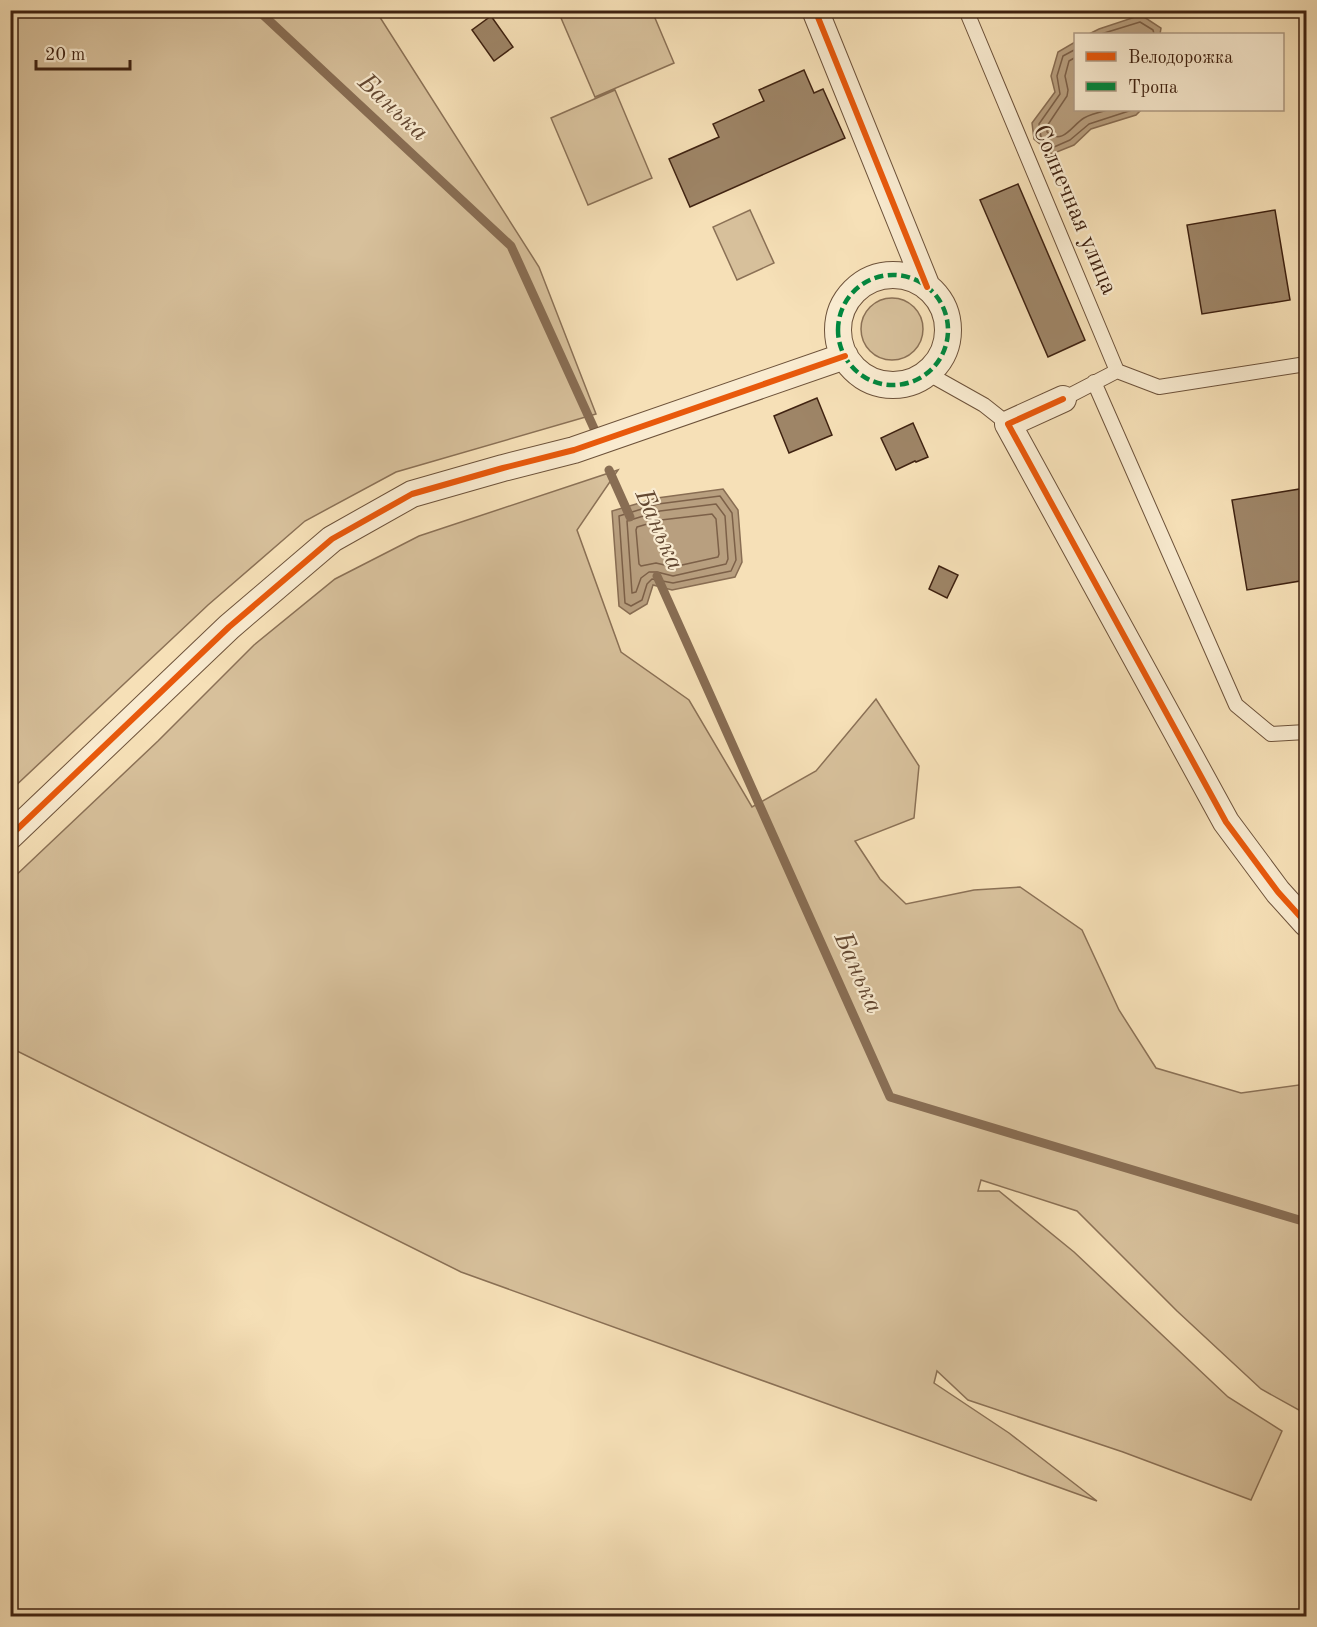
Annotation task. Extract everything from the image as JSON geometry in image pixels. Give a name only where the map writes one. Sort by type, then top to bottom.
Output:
[{"type":"street","points":[[815,10],[927,287]]},
{"type":"street","points":[[896,275],[912,278],[927,287],[939,300],[946,317],[948,333],[945,348],[938,362],[914,381],[898,385],[882,384],[867,379],[854,369],[844,356],[838,336],[838,323],[843,307],[852,294],[865,283],[880,276],[896,275]]},
{"type":"street","points":[[10,836],[229,627],[332,539],[412,494],[574,450],[844,356]]},
{"type":"street","points":[[1063,399],[1008,424],[1226,822],[1278,892],[1306,923]]},
{"type":"lane","name":"Солнечная улица","points":[[966,10],[1117,371]]},
{"type":"lane","points":[[1063,399],[1117,371],[1159,387],[1306,364]]},
{"type":"lane","points":[[927,373],[984,405],[1008,424]]},
{"type":"lane","points":[[1094,382],[1236,705],[1271,734],[1306,732]]},
{"type":"shaded area","points":[[11,10],[376,11],[539,267],[596,414],[396,472],[305,521],[208,605],[11,790]]},
{"type":"shaded area","points":[[558,11],[652,11],[674,63],[595,97]]},
{"type":"shaded area","points":[[615,90],[652,178],[588,205],[551,118]]},
{"type":"shaded area","points":[[750,210],[774,263],[737,280],[713,227]]},
{"type":"shaded area","points":[[886,298],[898,298],[914,307],[921,317],[923,329],[921,341],[914,351],[898,360],[886,360],[875,355],[866,346],[861,335],[861,323],[866,312],[875,303]]},
{"type":"shaded area","points":[[618,470],[577,530],[621,652],[689,700],[752,807],[816,771],[876,699],[919,766],[914,818],[855,841],[880,879],[906,904],[974,890],[1020,887],[1082,930],[1119,1010],[1156,1068],[1241,1093],[1306,1084],[1306,1414],[1261,1389],[1177,1311],[1077,1211],[981,1180],[978,1191],[999,1191],[1074,1252],[1228,1397],[1282,1431],[1251,1500],[1123,1452],[968,1400],[937,1371],[934,1383],[1009,1433],[1097,1501],[461,1272],[11,1048],[11,880],[158,741],[254,645],[335,579],[419,536]]},
{"type":"water","points":[[1141,15],[1161,28],[1160,33],[1091,33]]},
{"type":"water","points":[[1074,43],[1074,111],[1140,111],[1136,115],[1091,129],[1074,145],[1052,154],[1034,139],[1032,123],[1055,92],[1051,76],[1058,52]]},
{"type":"water","points":[[723,489],[738,510],[742,562],[735,577],[672,590],[653,585],[647,604],[630,614],[619,606],[612,511],[657,498]]},
{"type":"building","points":[[491,16],[513,47],[494,61],[472,30]]},
{"type":"building","points":[[804,70],[814,93],[823,89],[845,138],[690,207],[669,159],[719,137],[713,124],[764,101],[759,90]]},
{"type":"building","points":[[1018,184],[1085,340],[1048,357],[980,200]]},
{"type":"building","points":[[1275,210],[1290,300],[1202,314],[1187,225]]},
{"type":"building","points":[[817,398],[832,435],[789,453],[774,416]]},
{"type":"building","points":[[913,423],[928,457],[896,470],[881,438]]},
{"type":"building","points":[[1306,488],[1306,580],[1247,590],[1232,500]]},
{"type":"building","points":[[939,566],[958,575],[947,598],[929,589]]},
{"type":"waterway","name":"Банька","points":[[251,10],[261,13],[511,246],[597,435]]},
{"type":"waterway","name":"Банька","points":[[609,470],[630,517]]},
{"type":"waterway","name":"Банька","points":[[657,576],[890,1097],[1306,1222]]},
{"type":"marked path","points":[[893,275],[914,280],[932,291],[943,309],[948,330],[943,351],[932,369],[914,380],[893,385],[872,380],[854,369],[843,351],[838,330],[843,309],[854,291],[872,280],[893,275]]},
{"type":"cycle path","points":[[815,10],[927,287]]},
{"type":"cycle path","points":[[10,836],[229,627],[332,539],[412,494],[574,450],[845,356]]},
{"type":"cycle path","points":[[1063,399],[1008,424],[1226,822],[1278,892],[1306,923]]}]
